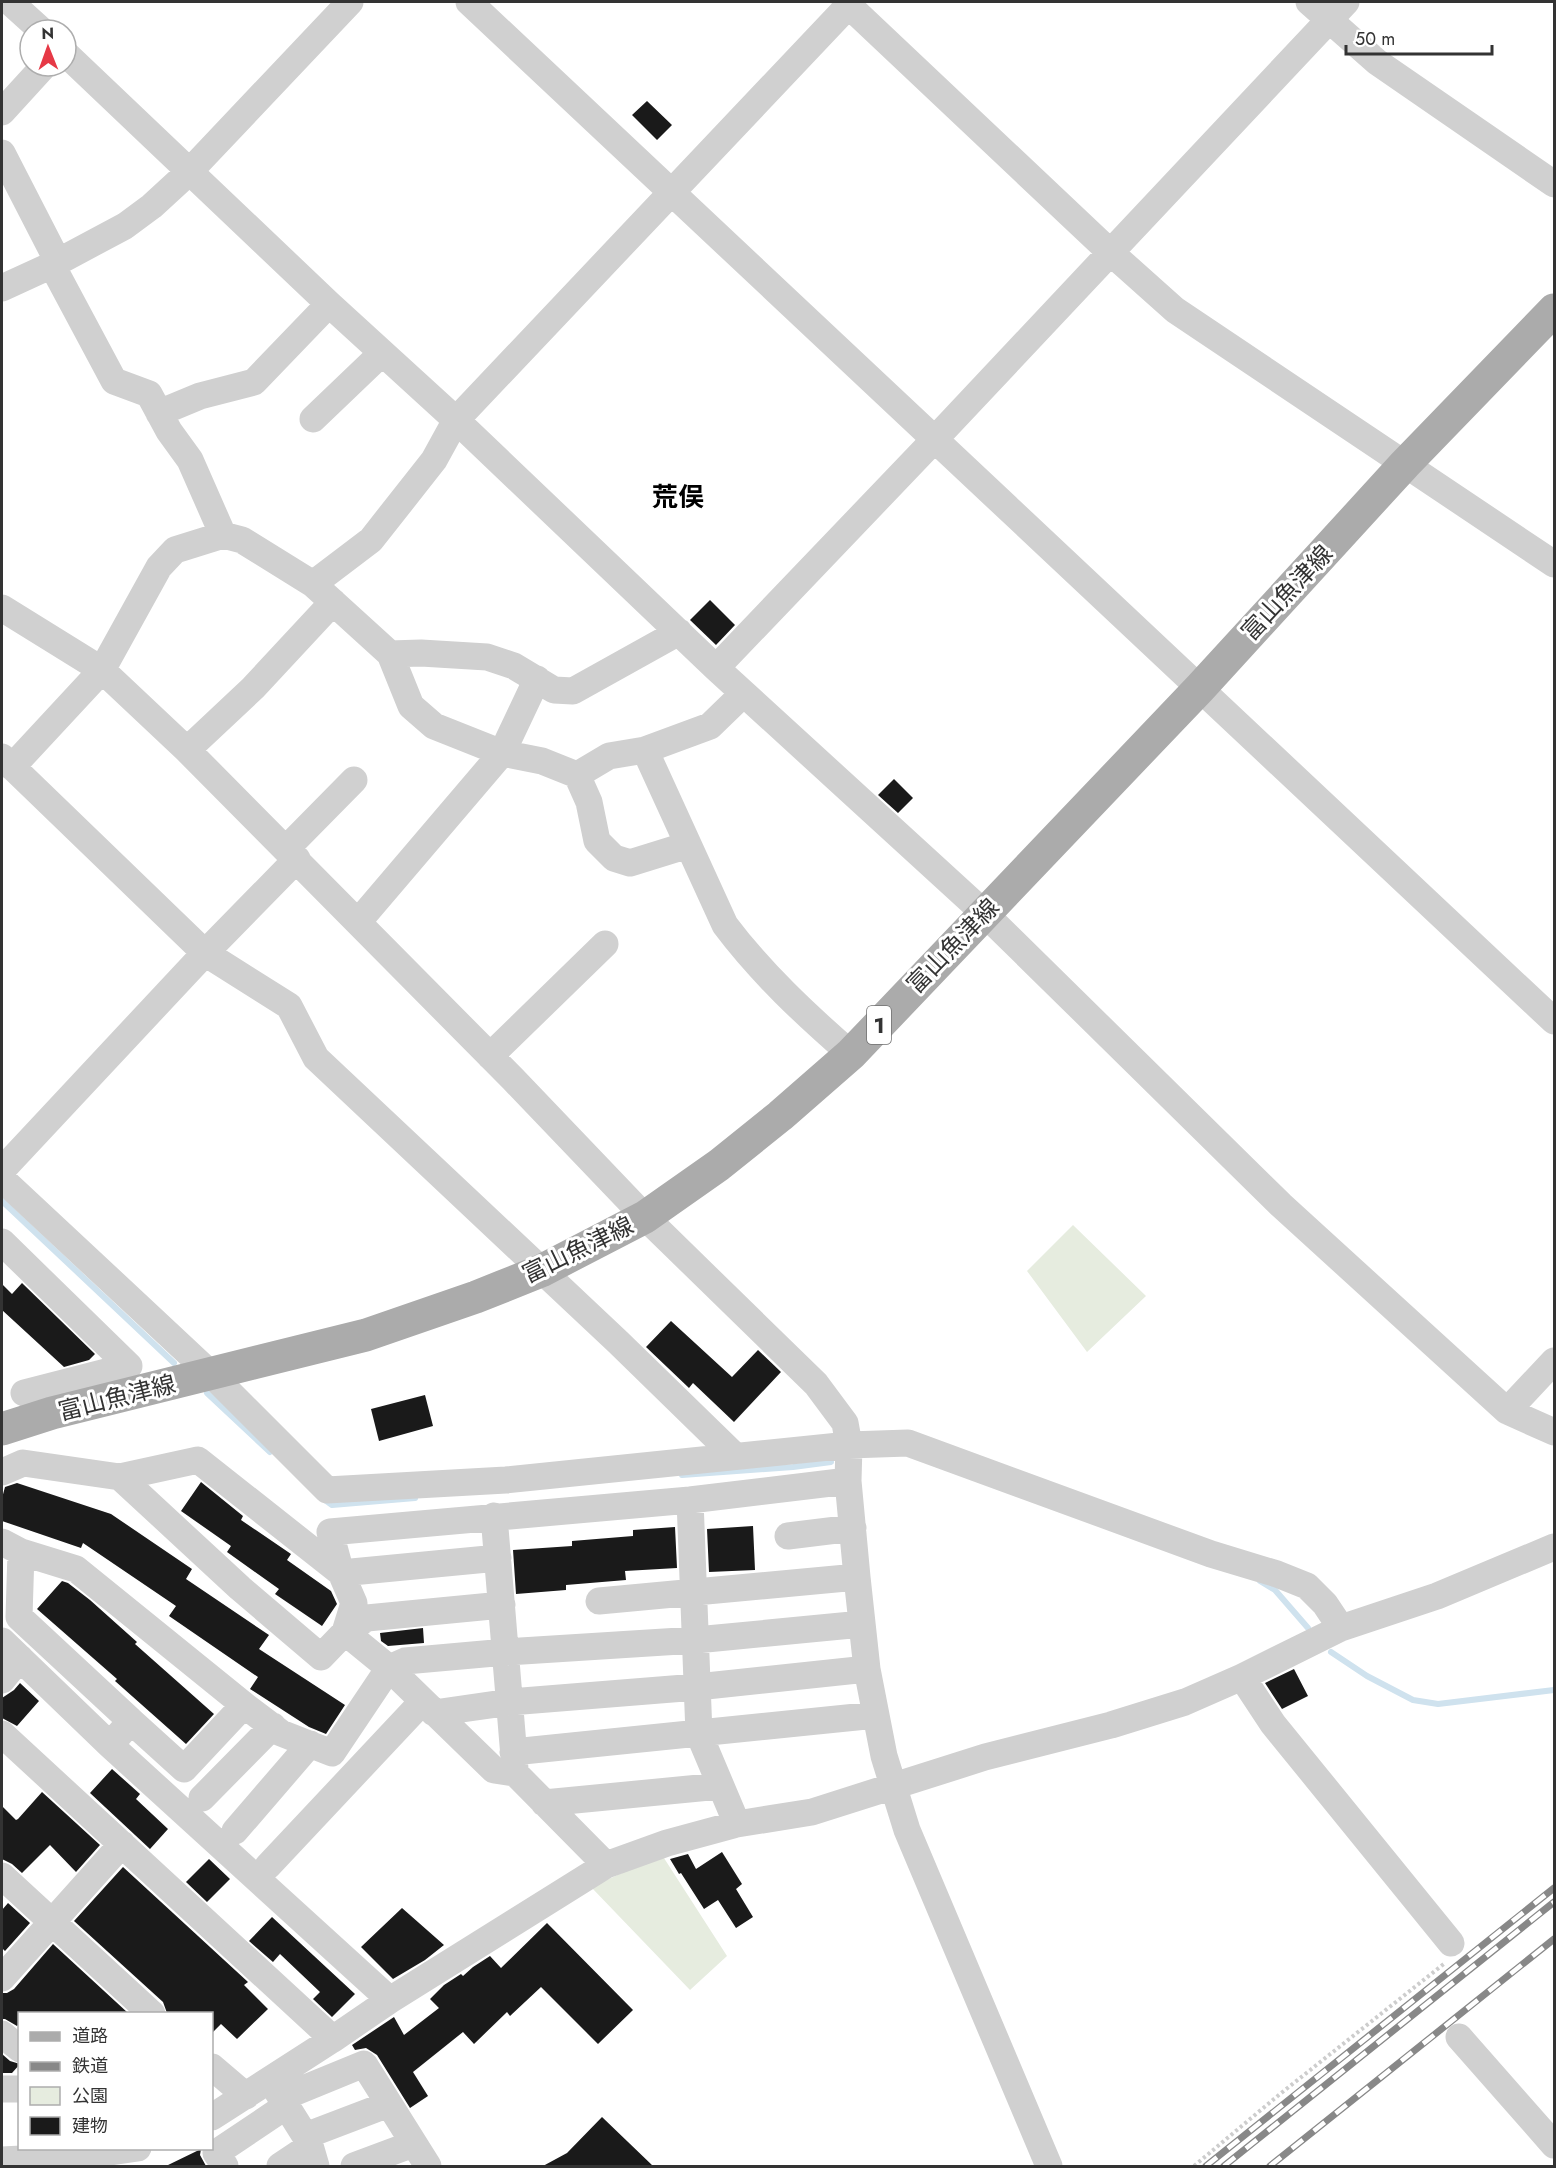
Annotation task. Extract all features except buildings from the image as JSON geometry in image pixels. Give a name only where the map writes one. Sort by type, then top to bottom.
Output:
[{"type":"main road","name":"富山魚津線","points":[[2,1428],[52,1413],[137,1378],[212,1375],[366,1335],[476,1297],[541,1271],[645,1217],[719,1166],[851,1054],[1200,688],[1405,464],[1554,310]]},
{"type":"street","points":[[10,2],[28,18]]},
{"type":"street","points":[[2,288],[55,264],[125,226],[152,206],[189,172],[350,2]]},
{"type":"street","points":[[469,2],[674,192],[1554,1021]]},
{"type":"street","points":[[1309,2],[1337,11],[1377,62],[1554,184]]},
{"type":"street","points":[[312,584],[371,540],[434,460],[456,420],[674,192],[847,3],[1110,252],[1175,310],[1554,564]]},
{"type":"street","points":[[716,668],[935,439],[1337,11]]},
{"type":"street","points":[[78,66],[716,668],[984,914],[1281,1205],[1507,1411],[1554,1432]]},
{"type":"street","points":[[2,112],[33,78]]},
{"type":"street","points":[[2,153],[114,381],[149,394],[190,460],[223,535]]},
{"type":"street","points":[[159,413],[200,396],[254,382],[329,304]]},
{"type":"street","points":[[313,419],[382,352]]},
{"type":"street","points":[[688,845],[630,862],[614,858],[597,840],[589,802],[577,775],[542,761],[502,753],[434,726],[411,706],[390,654],[333,602],[312,584],[242,540],[223,535],[175,550],[159,567],[102,670],[7,762],[205,953],[289,1006],[316,1058],[618,1342],[735,1456]]},
{"type":"street","points":[[187,750],[253,688],[333,602]]},
{"type":"street","points":[[2,608],[102,670],[187,750],[292,854],[645,1217],[816,1384],[845,1423],[849,1445],[848,1481],[867,1670],[884,1756],[907,1830],[1049,2166]]},
{"type":"street","points":[[390,654],[487,657],[514,666],[554,690],[573,691],[679,632]]},
{"type":"street","points":[[358,922],[502,753],[537,680]]},
{"type":"street","points":[[577,775],[609,756],[645,750],[710,726],[744,694]]},
{"type":"street","points":[[645,750],[725,925],[741,946],[811,1020],[851,1054]]},
{"type":"street","points":[[2,1170],[205,953],[354,780]]},
{"type":"street","points":[[490,1056],[605,944]]},
{"type":"street","points":[[2,1179],[212,1375],[327,1490],[506,1480],[849,1445],[908,1443],[1211,1554],[1277,1574],[1306,1586],[1325,1604],[1341,1628]]},
{"type":"street","points":[[2,1242],[137,1378]]},
{"type":"street","points":[[1507,1411],[1554,1361]]},
{"type":"street","points":[[24,1393],[137,1378]]},
{"type":"street","points":[[2,1472],[23,1463],[120,1477],[198,1460],[341,1573],[498,1558]]},
{"type":"street","points":[[120,1477],[240,1588],[321,1657],[345,1632],[367,1618],[502,1605]]},
{"type":"street","points":[[345,1632],[354,1603],[341,1573],[330,1532],[690,1500],[848,1481]]},
{"type":"street","points":[[690,1500],[699,1734],[737,1824]]},
{"type":"street","points":[[494,1516],[514,1762],[544,1803],[606,1866]]},
{"type":"street","points":[[788,1536],[853,1528]]},
{"type":"street","points":[[244,1705],[184,1768],[19,1617],[11,1547],[76,1569],[281,1733],[332,1753],[388,1668],[405,1661],[696,1640],[862,1624]]},
{"type":"street","points":[[225,2166],[216,2152],[279,2094],[333,2039],[390,2000],[606,1866],[667,1843],[737,1824],[812,1812],[985,1757],[1111,1725],[1185,1702],[1242,1677],[1341,1628],[1437,1596],[1554,1547]]},
{"type":"street","points":[[599,1601],[857,1577]]},
{"type":"street","points":[[345,1632],[388,1668],[494,1770],[514,1762],[699,1734],[876,1715]]},
{"type":"street","points":[[2,1680],[11,1650],[110,1745],[390,2000]]},
{"type":"street","points":[[268,1866],[428,1707],[697,1687],[867,1670]]},
{"type":"street","points":[[1242,1677],[1273,1724],[1450,1951]]},
{"type":"street","points":[[110,1745],[131,1721]]},
{"type":"street","points":[[202,1798],[273,1726]]},
{"type":"street","points":[[2,1734],[333,2039]]},
{"type":"street","points":[[235,1831],[310,1744]]},
{"type":"street","points":[[544,1803],[720,1786]]},
{"type":"street","points":[[2,1978],[122,1844]]},
{"type":"street","points":[[2,1876],[151,2012]]},
{"type":"street","points":[[2,2034],[18,2047]]},
{"type":"street","points":[[1459,2037],[1554,2145]]},
{"type":"street","points":[[213,2116],[246,2096],[279,2094],[364,2064],[428,2166]]},
{"type":"street","points":[[213,2068],[246,2096]]},
{"type":"street","points":[[2,2089],[18,2088]]},
{"type":"street","points":[[279,2094],[311,2150]]},
{"type":"street","points":[[280,2166],[389,2104]]},
{"type":"street","points":[[354,2166],[413,2144]]},
{"type":"street","points":[[2,2160],[81,2156],[124,2150]]},
{"type":"path","points":[[1194,2166],[1450,1951]]},
{"type":"green space","points":[[1073,1225],[1146,1296],[1087,1352],[1027,1271]]},
{"type":"green space","points":[[662,1855],[727,1956],[690,1990],[591,1887]]},
{"type":"waterway","points":[[2,1201],[174,1363]]},
{"type":"waterway","points":[[207,1393],[270,1452]]},
{"type":"waterway","points":[[682,1475],[831,1462]]},
{"type":"waterway","points":[[325,1500],[332,1505],[415,1498]]},
{"type":"waterway","points":[[1260,1581],[1275,1590],[1308,1628]]},
{"type":"waterway","points":[[1331,1652],[1367,1676],[1413,1700],[1438,1704],[1554,1690]]},
{"type":"railway","points":[[1206,2166],[1554,1888]]},
{"type":"railway","points":[[1224,2166],[1554,1902]]},
{"type":"railway","points":[[1270,2166],[1554,1939]]},
{"type":"district","name":"荒俣","points":[[678,497]]}]
